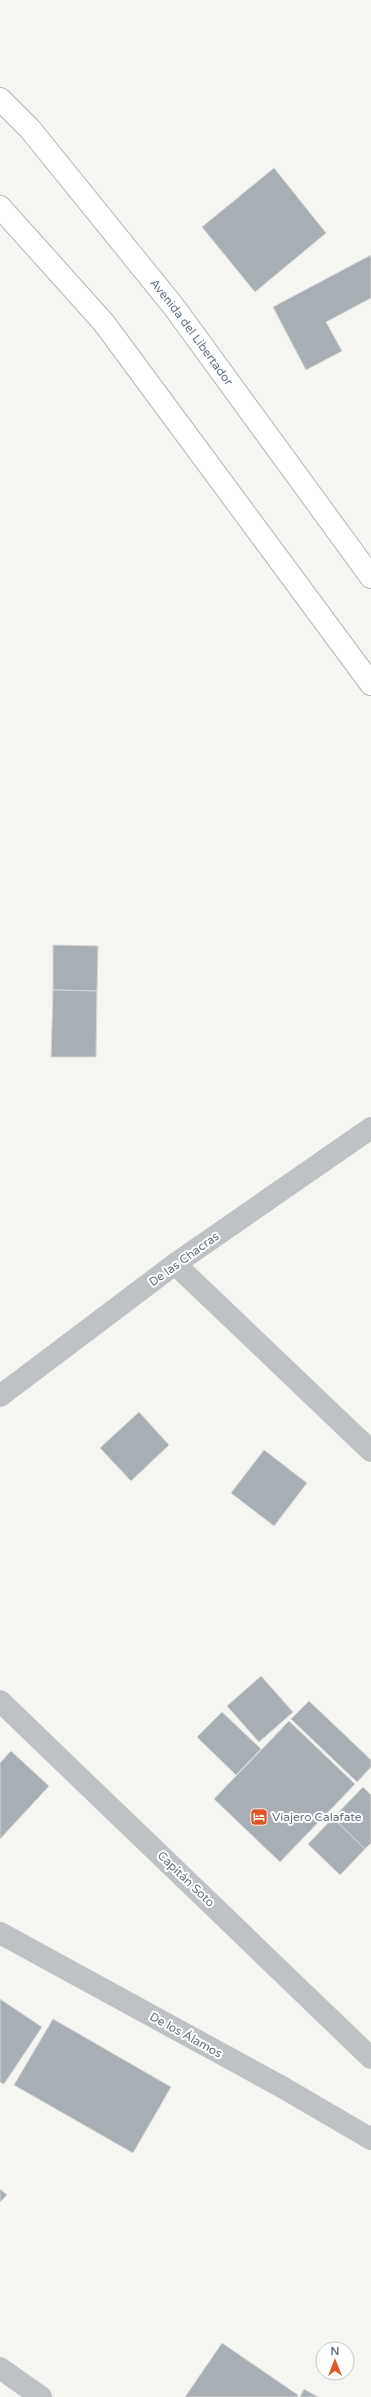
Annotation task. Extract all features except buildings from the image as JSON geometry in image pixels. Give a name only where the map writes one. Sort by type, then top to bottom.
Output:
[{"type":"main road","name":"Avenida del Libertador","points":[[0,99],[30,129],[174,307],[371,577]]},
{"type":"main road","points":[[0,207],[104,323],[371,684]]},
{"type":"street","name":"De las Chacras","points":[[0,1396],[175,1264],[371,1128]]},
{"type":"street","points":[[175,1264],[371,1451]]},
{"type":"street","name":"Capitán Soto","points":[[0,1701],[371,2058]]},
{"type":"street","name":"De los Álamos","points":[[0,1933],[282,2087],[371,2139]]},
{"type":"street","points":[[0,2368],[41,2397]]},
{"type":"place","name":"Viajero Calafate","points":[[259,1817]]}]
